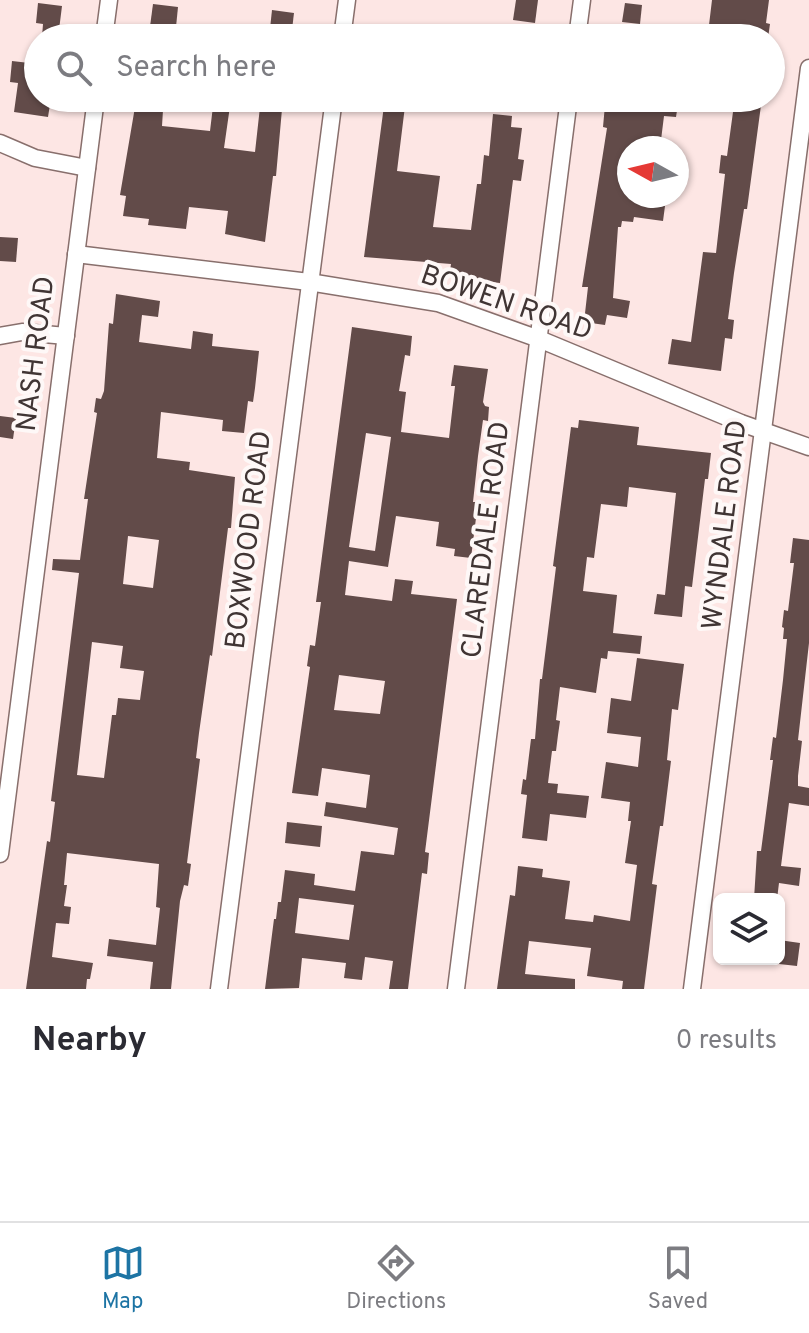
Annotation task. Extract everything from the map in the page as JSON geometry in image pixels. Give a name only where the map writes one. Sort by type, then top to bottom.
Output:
[{"type":"street","points":[[106,24],[109,0]]},
{"type":"street","points":[[344,24],[347,0]]},
{"type":"street","points":[[579,24],[582,0]]},
{"type":"street","name":"WYNDALE ROAD","points":[[692,989],[809,68]]},
{"type":"street","name":"NASH ROAD","points":[[0,854],[94,112]]},
{"type":"street","name":"BOXWOOD ROAD","points":[[219,989],[332,112]]},
{"type":"street","name":"CLAREDALE ROAD","points":[[456,989],[567,112]]},
{"type":"street","points":[[0,143],[35,158],[87,168]]},
{"type":"street","name":"BOWEN ROAD","points":[[76,254],[309,282],[438,303],[539,339],[741,423],[809,447]]},
{"type":"street","points":[[0,336],[22,332],[66,336]]},
{"type":"building","points":[[516,0],[538,0],[535,23],[513,20]]},
{"type":"building","points":[[712,0],[769,0],[766,23],[770,24],[709,24]]},
{"type":"building","points":[[38,3],[62,6],[60,24],[36,23]]},
{"type":"building","points":[[625,3],[642,5],[640,24],[622,22]]},
{"type":"building","points":[[153,4],[178,7],[176,24],[150,24]]},
{"type":"building","points":[[272,10],[294,13],[293,24],[270,24]]},
{"type":"building","points":[[12,61],[24,62],[24,112],[49,112],[48,117],[14,112],[18,83],[10,82]]},
{"type":"building","points":[[134,112],[163,112],[162,126],[210,131],[212,112],[229,112],[224,148],[255,152],[259,112],[282,112],[276,176],[273,176],[265,242],[225,234],[228,211],[189,207],[186,229],[148,225],[149,219],[123,216],[126,196],[120,195]]},
{"type":"building","points":[[383,112],[404,112],[397,171],[440,176],[433,227],[471,230],[484,155],[489,156],[493,114],[512,116],[511,127],[522,128],[518,159],[524,160],[521,181],[513,180],[500,283],[449,277],[451,264],[364,257]]},
{"type":"building","points":[[604,112],[677,112],[676,117],[664,116],[662,136],[617,136],[617,208],[665,208],[663,221],[634,217],[633,222],[622,221],[621,227],[618,227],[613,298],[630,301],[627,318],[607,315],[605,325],[584,322],[588,287],[582,287],[607,128],[603,127]]},
{"type":"building","points":[[733,112],[760,112],[728,319],[734,320],[732,339],[725,338],[721,371],[668,364],[672,339],[691,342],[703,252],[716,253],[725,174],[719,173],[721,155],[727,156]]},
{"type":"building","points":[[0,237],[18,238],[16,262],[0,261]]},
{"type":"building","points":[[116,294],[160,301],[158,317],[142,315],[139,342],[191,349],[193,331],[213,334],[212,346],[259,351],[255,388],[253,402],[248,401],[244,433],[222,431],[223,420],[161,412],[157,458],[190,462],[189,470],[235,477],[231,528],[228,528],[196,758],[200,759],[187,863],[191,864],[188,886],[184,885],[180,901],[171,989],[150,989],[153,962],[107,956],[109,939],[156,945],[160,908],[156,907],[159,864],[67,853],[64,906],[71,907],[69,924],[56,923],[52,957],[93,963],[90,979],[87,979],[86,989],[26,989],[47,841],[50,842],[55,802],[51,801],[79,573],[52,570],[53,559],[80,560],[88,499],[84,499],[97,413],[94,412],[96,398],[101,399],[104,391],[109,323],[113,324]],"holes":[[[128,536],[159,540],[153,588],[123,584]],[[92,642],[123,646],[120,668],[144,671],[140,700],[118,698],[116,715],[112,715],[104,778],[77,775]]]},
{"type":"building","points":[[352,327],[412,336],[410,356],[405,355],[399,391],[406,392],[401,432],[449,438],[455,386],[451,386],[454,365],[488,369],[483,402],[489,407],[488,421],[483,420],[478,456],[473,502],[478,502],[471,558],[454,556],[455,549],[436,546],[439,522],[396,516],[388,567],[349,561],[345,595],[392,601],[395,579],[413,581],[411,594],[457,599],[425,852],[429,853],[427,874],[422,873],[408,989],[389,989],[393,961],[365,957],[362,980],[344,978],[346,963],[302,958],[299,988],[265,989],[274,919],[278,902],[281,902],[285,870],[315,874],[314,885],[355,891],[361,851],[394,855],[398,828],[324,816],[326,802],[366,808],[370,775],[322,768],[318,796],[292,793],[310,667],[307,666],[310,645],[315,646],[321,602],[316,602]],"holes":[[[366,433],[391,437],[375,551],[349,547]],[[339,675],[385,681],[380,714],[334,710]],[[299,898],[354,905],[349,940],[295,933]]]},
{"type":"building","points":[[0,416],[16,418],[13,439],[0,437]]},
{"type":"building","points":[[579,420],[639,427],[637,445],[711,453],[692,587],[685,586],[682,617],[654,614],[657,594],[665,595],[676,493],[629,487],[627,507],[601,504],[594,558],[587,557],[583,591],[617,595],[613,633],[642,636],[640,654],[608,651],[607,659],[601,658],[596,693],[560,687],[556,720],[560,721],[548,783],[558,784],[557,793],[589,796],[586,818],[550,814],[547,841],[522,838],[527,795],[521,794],[523,779],[526,780],[531,739],[535,739],[571,427],[578,428]]},
{"type":"building","points":[[793,538],[809,540],[809,643],[798,740],[802,741],[798,786],[809,788],[809,806],[789,803],[781,866],[801,868],[799,886],[779,883],[778,893],[754,893],[757,851],[761,851],[773,760],[770,760],[783,680],[787,639],[783,639],[782,627],[784,610],[788,611],[794,563],[790,563]]},
{"type":"building","points":[[637,658],[684,664],[678,710],[672,709],[667,760],[671,761],[652,884],[657,885],[644,989],[622,989],[623,981],[587,976],[591,948],[529,941],[525,974],[575,979],[575,989],[497,989],[510,895],[515,896],[518,866],[543,869],[542,877],[570,881],[565,919],[593,922],[594,915],[630,921],[637,865],[625,863],[631,821],[628,821],[630,802],[601,798],[606,762],[638,767],[641,737],[607,733],[611,698],[631,701]]},
{"type":"building","points":[[287,822],[322,826],[320,847],[285,843]]},
{"type":"building","points":[[785,941],[800,943],[797,966],[785,965]]}]
